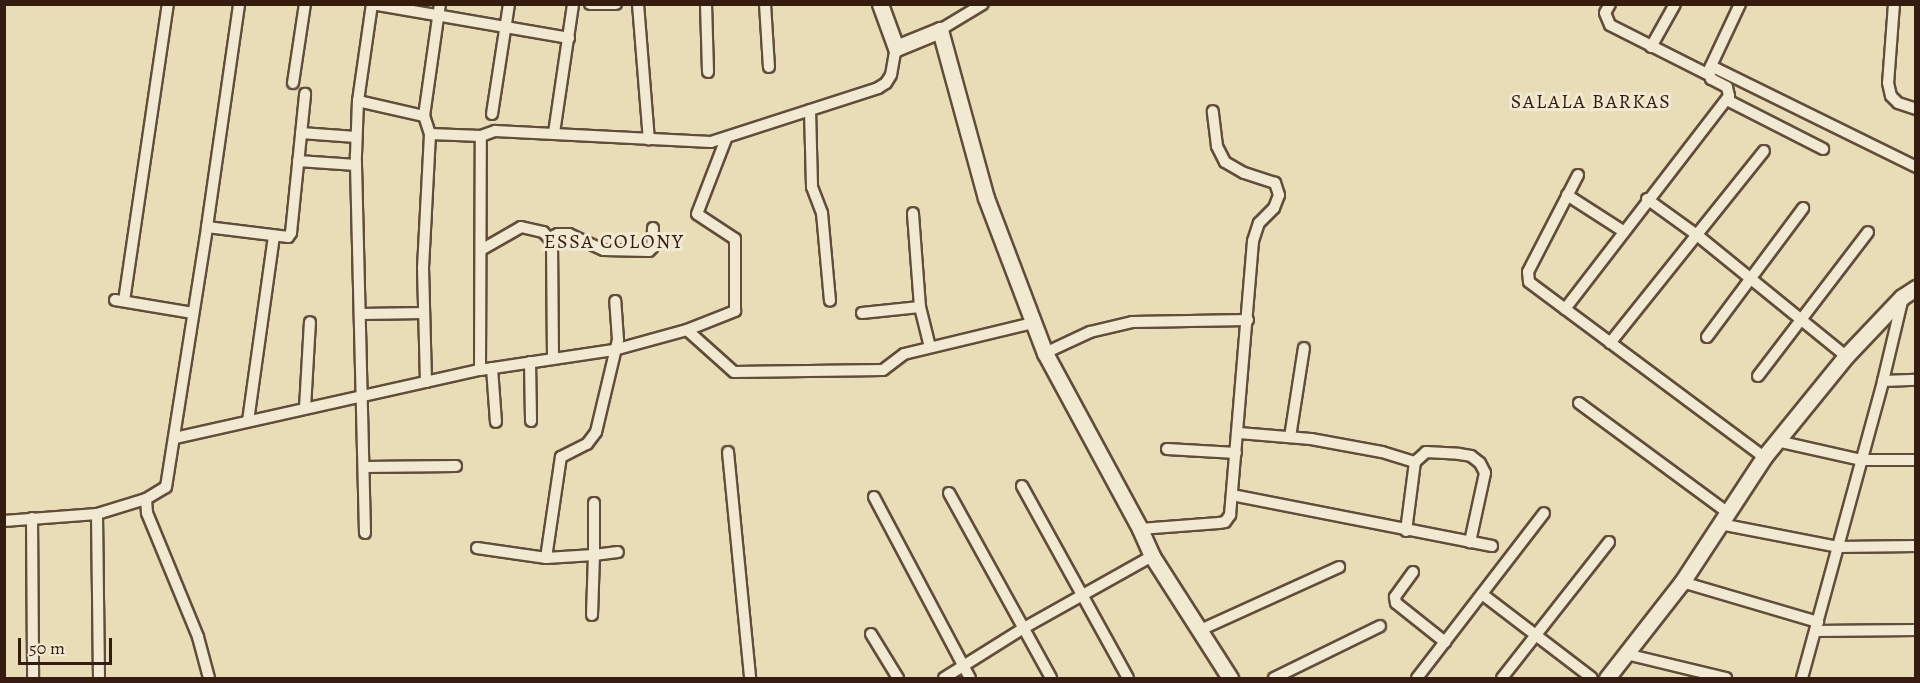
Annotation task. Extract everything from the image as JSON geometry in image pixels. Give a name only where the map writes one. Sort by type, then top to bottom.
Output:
[{"type":"street","points":[[168,4],[119,300],[193,313]]},
{"type":"street","points":[[4,521],[97,514],[146,499],[165,488],[175,438],[207,227],[238,4]]},
{"type":"street","points":[[293,83],[305,4]]},
{"type":"street","points":[[492,114],[509,4]]},
{"type":"street","points":[[554,133],[573,4]]},
{"type":"street","points":[[590,4],[616,4]]},
{"type":"street","points":[[639,4],[649,140]]},
{"type":"street","points":[[706,4],[708,72]]},
{"type":"street","points":[[765,4],[769,67]]},
{"type":"street","points":[[430,134],[481,136],[495,131],[649,140],[711,142],[726,139],[886,83],[896,48],[880,4]]},
{"type":"street","points":[[896,48],[940,30],[983,4]]},
{"type":"street","points":[[1610,4],[1605,13],[1610,25],[1651,47],[1710,71],[1916,167]]},
{"type":"street","points":[[1651,47],[1675,4]]},
{"type":"street","points":[[1710,71],[1740,4]]},
{"type":"street","points":[[1894,4],[1888,83],[1891,96],[1898,103],[1916,109]]},
{"type":"street","points":[[365,533],[356,137],[358,101],[372,5],[439,10],[506,27],[568,38]]},
{"type":"street","points":[[426,382],[424,220],[430,134],[424,116],[439,10]]},
{"type":"street","points":[[940,30],[986,198],[1045,353],[1140,529],[1152,556],[1230,678]]},
{"type":"street","points":[[1565,309],[1647,199],[1727,100],[1730,91],[1710,71]]},
{"type":"street","points":[[207,227],[284,238],[291,233],[305,94]]},
{"type":"street","points":[[1727,100],[1823,149]]},
{"type":"street","points":[[358,101],[424,116]]},
{"type":"street","points":[[810,110],[812,187],[822,213],[830,301]]},
{"type":"street","points":[[1140,529],[1226,522],[1230,515],[1239,433],[1253,241],[1259,223],[1278,201],[1279,191],[1275,183],[1244,173],[1225,162],[1217,146],[1213,111]]},
{"type":"street","points":[[301,133],[356,137]]},
{"type":"street","points":[[481,136],[481,250],[486,369],[496,422]]},
{"type":"street","points":[[175,438],[486,369],[553,357],[614,350],[687,330],[735,311],[735,239],[697,213],[726,139]]},
{"type":"street","points":[[1610,343],[1764,152]]},
{"type":"street","points":[[298,161],[356,165]]},
{"type":"street","points":[[1578,175],[1526,278],[1764,457]]},
{"type":"street","points":[[1567,195],[1623,231]]},
{"type":"street","points":[[1647,199],[1697,235],[1846,356]]},
{"type":"street","points":[[1707,337],[1752,280],[1803,208]]},
{"type":"street","points":[[913,213],[920,307],[930,347]]},
{"type":"street","points":[[481,250],[521,227],[543,232],[549,238],[552,243],[553,357]]},
{"type":"street","points":[[549,238],[558,234],[569,234],[604,250],[649,251],[652,248],[653,228]]},
{"type":"street","points":[[1758,376],[1868,232]]},
{"type":"street","points":[[248,421],[274,237]]},
{"type":"street","points":[[1607,678],[1682,582],[1764,457],[1846,356],[1916,288]]},
{"type":"street","points":[[1802,678],[1883,381],[1909,297]]},
{"type":"street","points":[[546,558],[560,461],[565,454],[592,439],[618,340],[615,301]]},
{"type":"street","points":[[862,313],[920,307]]},
{"type":"street","points":[[361,314],[424,313]]},
{"type":"street","points":[[1045,353],[1090,332],[1132,322],[1248,320]]},
{"type":"street","points":[[305,408],[310,322]]},
{"type":"street","points":[[687,330],[734,372],[883,370],[904,354],[1033,323]]},
{"type":"street","points":[[1290,437],[1305,348]]},
{"type":"street","points":[[530,362],[531,421]]},
{"type":"street","points":[[1883,381],[1916,380]]},
{"type":"street","points":[[1579,403],[1724,519],[1838,547],[1916,546]]},
{"type":"street","points":[[1239,433],[1290,437],[1382,452],[1414,462]]},
{"type":"street","points":[[1777,441],[1862,460],[1916,460]]},
{"type":"street","points":[[1167,449],[1236,453]]},
{"type":"street","points":[[1406,531],[1414,462],[1426,452],[1434,451],[1471,456],[1480,463],[1485,473],[1470,542]]},
{"type":"street","points":[[728,452],[750,678]]},
{"type":"street","points":[[364,467],[456,466]]},
{"type":"street","points":[[1022,486],[1128,678]]},
{"type":"street","points":[[949,493],[1051,678]]},
{"type":"street","points":[[1232,495],[1406,531],[1492,546]]},
{"type":"street","points":[[874,496],[970,678]]},
{"type":"street","points":[[146,499],[147,513],[198,637],[209,678]]},
{"type":"street","points":[[592,615],[594,503]]},
{"type":"street","points":[[1417,678],[1544,513]]},
{"type":"street","points":[[97,514],[99,678]]},
{"type":"street","points":[[32,518],[33,678]]},
{"type":"street","points":[[1502,678],[1609,542]]},
{"type":"street","points":[[477,548],[546,558],[618,552]]},
{"type":"street","points":[[944,678],[1022,629],[1152,556]]},
{"type":"street","points":[[1198,631],[1339,567]]},
{"type":"street","points":[[1413,572],[1395,597],[1396,603],[1445,642]]},
{"type":"street","points":[[1682,582],[1816,626],[1916,630]]},
{"type":"street","points":[[1482,594],[1592,678]]},
{"type":"street","points":[[1274,678],[1380,626]]},
{"type":"street","points":[[871,633],[898,678]]},
{"type":"street","points":[[1626,654],[1707,676],[1726,678]]},
{"type":"district","name":"SALALA BARKAS","points":[[1591,101]]},
{"type":"district","name":"ESSA COLONY","points":[[614,241]]}]
